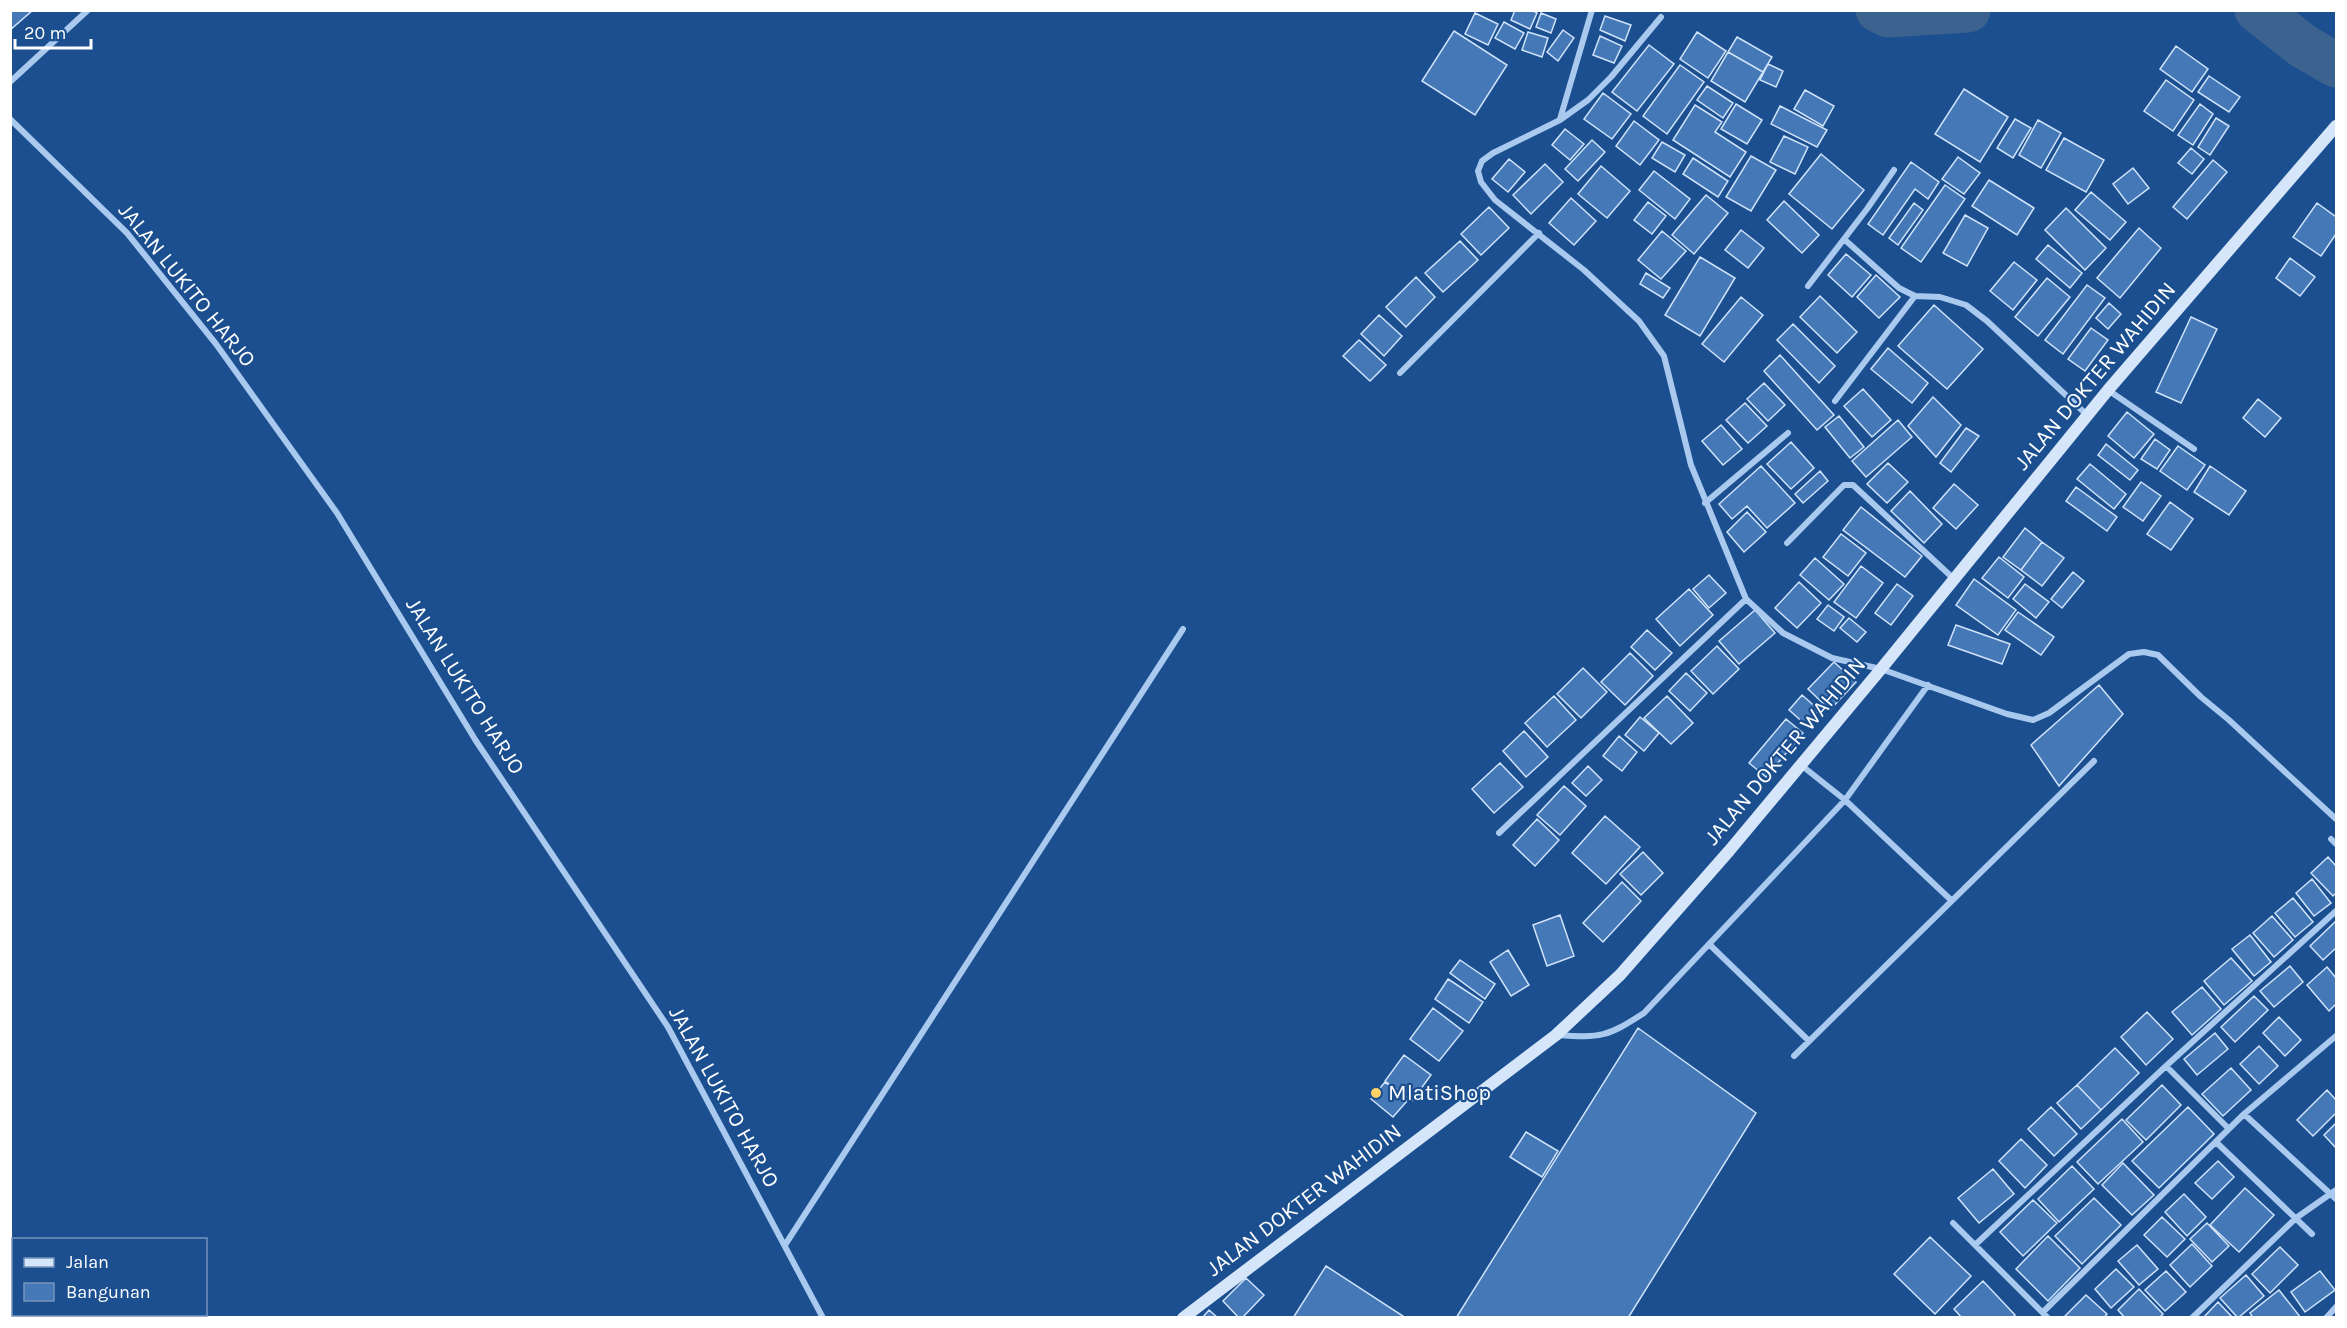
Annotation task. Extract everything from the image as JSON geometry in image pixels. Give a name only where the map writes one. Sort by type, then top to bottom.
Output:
[{"type":"main road","name":"JALAN DOKTER WAHIDIN","points":[[1183,1317],[1556,1035],[1620,975],[1659,933],[1801,765],[2108,390],[2337,126]]},
{"type":"street","points":[[10,82],[88,10]]},
{"type":"street","points":[[1560,120],[1592,10]]},
{"type":"street","points":[[1661,17],[1611,77],[1588,100],[1560,120],[1493,153],[1482,161],[1478,171],[1481,182],[1495,200],[1584,270],[1639,321],[1664,356],[1691,465],[1746,598],[1783,633],[1832,658],[1881,669],[2007,714],[2033,720],[2049,713],[2129,654],[2144,652],[2158,656],[2337,819]]},
{"type":"street","name":"JALAN LUKITO HARJO","points":[[10,119],[127,233],[216,344],[337,513],[476,741],[668,1027],[823,1317]]},
{"type":"street","points":[[1808,286],[1845,240],[1894,170]]},
{"type":"street","points":[[1400,373],[1539,233]]},
{"type":"street","points":[[1845,240],[1899,288],[1915,296],[1940,297],[1966,306],[1987,321],[2087,415]]},
{"type":"street","points":[[1835,401],[1915,296]]},
{"type":"street","points":[[2108,390],[2194,449]]},
{"type":"street","points":[[1705,503],[1788,433]]},
{"type":"street","points":[[1787,543],[1844,485],[1853,484],[1954,579]]},
{"type":"street","points":[[1499,833],[1746,598]]},
{"type":"street","points":[[785,1245],[1183,628]]},
{"type":"street","points":[[1556,1035],[1594,1037],[1616,1031],[1644,1013],[1845,800],[1928,685]]},
{"type":"street","points":[[1794,1056],[2094,761]]},
{"type":"street","points":[[1801,765],[1845,800],[1952,900]]},
{"type":"street","points":[[2331,839],[2337,844]]},
{"type":"street","points":[[1975,1245],[2166,1066],[2337,911]]},
{"type":"street","points":[[1709,944],[1809,1041]]},
{"type":"street","points":[[1953,1223],[2046,1315],[2244,1114],[2337,1036]]},
{"type":"street","points":[[2166,1066],[2229,1129]]},
{"type":"street","points":[[2192,1317],[2296,1218],[2335,1194],[2244,1114]]},
{"type":"street","points":[[2216,1142],[2312,1234]]},
{"type":"street","points":[[2326,1317],[2337,1307]]},
{"type":"building","points":[[10,10],[33,10],[10,30]]},
{"type":"building","points":[[1515,10],[1532,10],[1537,13],[1530,29],[1511,20]]},
{"type":"building","points":[[1475,13],[1498,24],[1488,45],[1465,34]]},
{"type":"building","points":[[1541,13],[1556,19],[1551,33],[1536,27]]},
{"type":"building","points":[[1605,16],[1631,25],[1625,41],[1600,30]]},
{"type":"building","points":[[1504,22],[1524,33],[1515,49],[1495,38]]},
{"type":"building","points":[[1563,30],[1574,38],[1558,61],[1547,52]]},
{"type":"building","points":[[1454,31],[1507,65],[1475,115],[1422,81]]},
{"type":"building","points":[[1528,32],[1548,38],[1542,57],[1522,50]]},
{"type":"building","points":[[1697,32],[1726,51],[1708,78],[1680,59]]},
{"type":"building","points":[[1600,36],[1622,46],[1614,63],[1593,55]]},
{"type":"building","points":[[1737,37],[1772,57],[1763,72],[1728,52]]},
{"type":"building","points":[[1649,45],[1674,64],[1637,111],[1612,92]]},
{"type":"building","points":[[2176,46],[2208,69],[2192,92],[2160,69]]},
{"type":"building","points":[[1728,52],[1763,72],[1745,102],[1711,81]]},
{"type":"building","points":[[1768,64],[1783,71],[1776,87],[1760,80]]},
{"type":"building","points":[[1680,65],[1704,82],[1667,134],[1643,116]]},
{"type":"building","points":[[2209,76],[2240,97],[2229,112],[2198,92]]},
{"type":"building","points":[[2166,80],[2194,100],[2173,131],[2144,111]]},
{"type":"building","points":[[1707,86],[1733,103],[1723,118],[1697,100]]},
{"type":"building","points":[[1964,89],[2008,117],[1980,162],[1935,134]]},
{"type":"building","points":[[1805,90],[1834,106],[1823,126],[1794,109]]},
{"type":"building","points":[[1603,93],[1631,114],[1612,139],[1584,119]]},
{"type":"building","points":[[1736,104],[1762,120],[1747,144],[1721,129]]},
{"type":"building","points":[[2200,104],[2213,114],[2193,145],[2178,135]]},
{"type":"building","points":[[1695,105],[1722,122],[1715,132],[1746,152],[1730,177],[1673,140]]},
{"type":"building","points":[[1780,106],[1827,130],[1817,147],[1771,124]]},
{"type":"building","points":[[2216,118],[2229,126],[2210,155],[2198,147]]},
{"type":"building","points":[[2015,119],[2031,128],[2013,158],[1997,148]]},
{"type":"building","points":[[2038,120],[2061,133],[2041,168],[2019,155]]},
{"type":"building","points":[[1634,121],[1659,140],[1640,165],[1616,146]]},
{"type":"building","points":[[1565,129],[1584,144],[1570,160],[1552,145]]},
{"type":"building","points":[[1784,136],[1808,147],[1795,174],[1770,162]]},
{"type":"building","points":[[2064,138],[2104,160],[2086,192],[2046,170]]},
{"type":"building","points":[[1592,140],[1605,152],[1578,181],[1565,169]]},
{"type":"building","points":[[1662,142],[1685,155],[1675,172],[1652,158]]},
{"type":"building","points":[[2191,148],[2204,159],[2192,174],[2178,163]]},
{"type":"building","points":[[1821,154],[1864,190],[1832,229],[1789,194]]},
{"type":"building","points":[[1751,156],[1776,170],[1751,211],[1726,197]]},
{"type":"building","points":[[1958,157],[1980,173],[1964,194],[1942,179]]},
{"type":"building","points":[[1693,158],[1728,181],[1718,197],[1683,174]]},
{"type":"building","points":[[1509,159],[1525,172],[1508,192],[1492,179]]},
{"type":"building","points":[[2213,160],[2227,172],[2187,219],[2173,207]]},
{"type":"building","points":[[1911,162],[1939,182],[1928,199],[1915,189],[1883,235],[1868,224]]},
{"type":"building","points":[[1545,164],[1563,182],[1531,214],[1513,195]]},
{"type":"building","points":[[1601,166],[1630,191],[1607,218],[1578,194]]},
{"type":"building","points":[[2133,168],[2149,188],[2128,204],[2113,184]]},
{"type":"building","points":[[1654,171],[1690,199],[1675,219],[1639,190]]},
{"type":"building","points":[[1989,180],[2034,208],[2017,235],[1972,206]]},
{"type":"building","points":[[1945,185],[1965,199],[1921,262],[1901,248]]},
{"type":"building","points":[[2091,192],[2126,222],[2110,240],[2075,210]]},
{"type":"building","points":[[1706,195],[1728,213],[1694,254],[1672,235]]},
{"type":"building","points":[[1571,198],[1596,221],[1574,245],[1549,223]]},
{"type":"building","points":[[1784,201],[1819,235],[1802,253],[1767,220]]},
{"type":"building","points":[[1648,202],[1666,216],[1652,234],[1634,220]]},
{"type":"building","points":[[1914,203],[1923,210],[1898,245],[1889,238]]},
{"type":"building","points":[[2317,203],[2336,217],[2336,234],[2321,256],[2293,237]]},
{"type":"building","points":[[1489,207],[1509,228],[1481,255],[1461,234]]},
{"type":"building","points":[[2066,208],[2106,248],[2085,270],[2045,230]]},
{"type":"building","points":[[1965,215],[1988,228],[1967,266],[1943,253]]},
{"type":"building","points":[[2139,228],[2161,248],[2120,298],[2097,278]]},
{"type":"building","points":[[1741,230],[1764,248],[1748,268],[1725,250]]},
{"type":"building","points":[[1662,231],[1686,251],[1661,279],[1638,260]]},
{"type":"building","points":[[1460,241],[1478,260],[1443,292],[1425,273]]},
{"type":"building","points":[[2048,245],[2082,273],[2070,288],[2036,259]]},
{"type":"building","points":[[1846,254],[1871,275],[1852,297],[1828,275]]},
{"type":"building","points":[[1700,257],[1735,278],[1700,336],[1665,315]]},
{"type":"building","points":[[2290,258],[2315,277],[2300,296],[2276,278]]},
{"type":"building","points":[[2014,262],[2037,280],[2013,310],[1990,291]]},
{"type":"building","points":[[1646,273],[1670,288],[1663,298],[1640,284]]},
{"type":"building","points":[[1876,275],[1900,297],[1879,318],[1857,297]]},
{"type":"building","points":[[1416,277],[1435,297],[1406,327],[1386,307]]},
{"type":"building","points":[[2047,278],[2070,297],[2038,336],[2015,317]]},
{"type":"building","points":[[2087,285],[2105,298],[2063,354],[2045,340]]},
{"type":"building","points":[[1820,296],[1857,332],[1837,353],[1800,317]]},
{"type":"building","points":[[1741,297],[1763,315],[1724,362],[1702,344]]},
{"type":"building","points":[[2109,303],[2121,314],[2108,329],[2096,318]]},
{"type":"building","points":[[1934,305],[1983,349],[1947,389],[1898,346]]},
{"type":"building","points":[[1379,315],[1402,336],[1384,356],[1361,334]]},
{"type":"building","points":[[2191,317],[2217,329],[2181,403],[2156,392]]},
{"type":"building","points":[[1793,324],[1835,366],[1819,383],[1777,340]]},
{"type":"building","points":[[2091,328],[2108,340],[2085,371],[2068,359]]},
{"type":"building","points":[[1359,340],[1386,365],[1370,381],[1343,356]]},
{"type":"building","points":[[1888,348],[1928,383],[1912,403],[1871,369]]},
{"type":"building","points":[[1780,355],[1834,415],[1817,430],[1764,371]]},
{"type":"building","points":[[1764,383],[1785,405],[1768,421],[1747,399]]},
{"type":"building","points":[[1863,389],[1891,420],[1872,437],[1844,406]]},
{"type":"building","points":[[1933,397],[1961,425],[1936,457],[1908,426]]},
{"type":"building","points":[[2258,399],[2281,418],[2265,437],[2243,418]]},
{"type":"building","points":[[1745,403],[1767,426],[1748,443],[1726,420]]},
{"type":"building","points":[[2127,412],[2154,434],[2134,458],[2108,436]]},
{"type":"building","points":[[1839,416],[1864,447],[1850,458],[1825,427]]},
{"type":"building","points":[[1898,420],[1912,437],[1866,477],[1852,461]]},
{"type":"building","points":[[1721,425],[1742,449],[1723,465],[1702,441]]},
{"type":"building","points":[[1966,428],[1979,436],[1951,472],[1940,463]]},
{"type":"building","points":[[2155,439],[2170,450],[2157,469],[2141,459]]},
{"type":"building","points":[[1791,442],[1814,468],[1791,489],[1767,464]]},
{"type":"building","points":[[2106,444],[2138,470],[2130,480],[2098,455]]},
{"type":"building","points":[[2178,446],[2205,465],[2187,490],[2160,471]]},
{"type":"building","points":[[1888,463],[1908,482],[1887,503],[1867,484]]},
{"type":"building","points":[[2090,464],[2126,494],[2114,509],[2077,479]]},
{"type":"building","points":[[1761,466],[1795,503],[1767,528],[1747,506],[1732,519],[1719,504]]},
{"type":"building","points":[[2210,466],[2246,491],[2229,515],[2194,492]]},
{"type":"building","points":[[1820,471],[1828,481],[1803,503],[1795,494]]},
{"type":"building","points":[[2141,482],[2161,496],[2143,521],[2123,507]]},
{"type":"building","points":[[1954,484],[1978,505],[1956,529],[1933,508]]},
{"type":"building","points":[[2076,487],[2117,517],[2107,531],[2066,501]]},
{"type":"building","points":[[1910,491],[1942,524],[1924,543],[1891,511]]},
{"type":"building","points":[[2170,502],[2193,519],[2171,550],[2147,534]]},
{"type":"building","points":[[1861,507],[1922,556],[1905,577],[1843,530]]},
{"type":"building","points":[[1747,512],[1766,532],[1744,552],[1727,532]]},
{"type":"building","points":[[2025,528],[2042,542],[2021,570],[2003,557]]},
{"type":"building","points":[[1841,534],[1866,553],[1848,576],[1823,557]]},
{"type":"building","points":[[2042,542],[2064,558],[2042,586],[2021,570]]},
{"type":"building","points":[[1999,557],[2024,577],[2008,598],[1982,578]]},
{"type":"building","points":[[1815,558],[1844,584],[1829,600],[1800,575]]},
{"type":"building","points":[[1861,566],[1883,583],[1856,618],[1834,602]]},
{"type":"building","points":[[2073,572],[2084,581],[2062,608],[2051,599]]},
{"type":"building","points":[[1709,575],[1726,593],[1709,608],[1693,589]]},
{"type":"building","points":[[1974,579],[2016,610],[1998,635],[1956,605]]},
{"type":"building","points":[[1799,582],[1821,603],[1797,628],[1775,608]]},
{"type":"building","points":[[1897,584],[1913,596],[1891,625],[1875,613]]},
{"type":"building","points":[[2025,584],[2049,602],[2036,618],[2013,599]]},
{"type":"building","points":[[1689,589],[1713,615],[1680,646],[1656,619]]},
{"type":"building","points":[[1828,605],[1844,617],[1834,631],[1817,619]]},
{"type":"building","points":[[1755,610],[1775,633],[1739,664],[1719,641]]},
{"type":"building","points":[[2018,612],[2054,637],[2041,655],[2005,630]]},
{"type":"building","points":[[1849,618],[1866,632],[1857,642],[1840,628]]},
{"type":"building","points":[[1956,625],[2010,644],[2002,664],[1948,645]]},
{"type":"building","points":[[1647,630],[1672,653],[1655,670],[1631,647]]},
{"type":"building","points":[[1717,646],[1739,669],[1713,694],[1691,671]]},
{"type":"building","points":[[1630,653],[1653,676],[1625,705],[1601,682]]},
{"type":"building","points":[[1834,662],[1856,682],[1830,710],[1808,689]]},
{"type":"building","points":[[1583,668],[1607,692],[1581,718],[1557,694]]},
{"type":"building","points":[[1686,673],[1707,693],[1690,711],[1669,691]]},
{"type":"building","points":[[2099,685],[2123,714],[2059,786],[2031,745]]},
{"type":"building","points":[[1802,695],[1819,710],[1806,725],[1789,710]]},
{"type":"building","points":[[1554,696],[1576,720],[1547,747],[1525,723]]},
{"type":"building","points":[[1667,696],[1693,723],[1671,744],[1644,718]]},
{"type":"building","points":[[1640,717],[1659,733],[1644,751],[1625,735]]},
{"type":"building","points":[[1786,719],[1803,733],[1766,777],[1749,763]]},
{"type":"building","points":[[1524,731],[1548,757],[1526,777],[1503,751]]},
{"type":"building","points":[[1619,736],[1637,752],[1622,771],[1603,756]]},
{"type":"building","points":[[1500,763],[1523,787],[1494,813],[1472,789]]},
{"type":"building","points":[[1588,766],[1602,780],[1586,796],[1572,783]]},
{"type":"building","points":[[1564,786],[1586,806],[1560,835],[1537,815]]},
{"type":"building","points":[[1605,816],[1640,847],[1606,884],[1572,853]]},
{"type":"building","points":[[1537,819],[1559,840],[1535,866],[1513,845]]},
{"type":"building","points":[[1643,852],[1663,873],[1641,895],[1620,874]]},
{"type":"building","points":[[2328,857],[2336,866],[2336,893],[2333,896],[2311,873]]},
{"type":"building","points":[[2312,879],[2331,903],[2314,916],[2296,893]]},
{"type":"building","points":[[1622,882],[1641,901],[1603,942],[1583,923]]},
{"type":"building","points":[[2293,898],[2313,922],[2295,937],[2275,913]]},
{"type":"building","points":[[1560,915],[1574,956],[1547,966],[1533,925]]},
{"type":"building","points":[[2272,916],[2293,940],[2274,957],[2253,933]]},
{"type":"building","points":[[2336,921],[2336,948],[2323,960],[2310,946]]},
{"type":"building","points":[[2250,935],[2271,962],[2254,976],[2232,949]]},
{"type":"building","points":[[1508,950],[1529,985],[1511,996],[1490,962]]},
{"type":"building","points":[[2231,958],[2252,981],[2224,1005],[2204,981]]},
{"type":"building","points":[[1460,960],[1495,984],[1485,999],[1450,973]]},
{"type":"building","points":[[2290,966],[2303,982],[2274,1007],[2260,991]]},
{"type":"building","points":[[2327,967],[2336,978],[2336,1004],[2329,1011],[2307,985]]},
{"type":"building","points":[[1448,979],[1483,1002],[1469,1023],[1435,999]]},
{"type":"building","points":[[2202,987],[2221,1009],[2192,1035],[2172,1012]]},
{"type":"building","points":[[2254,996],[2268,1010],[2235,1042],[2221,1027]]},
{"type":"building","points":[[1433,1008],[1463,1031],[1439,1061],[1410,1039]]},
{"type":"building","points":[[2147,1012],[2173,1039],[2146,1065],[2121,1037]]},
{"type":"building","points":[[2279,1017],[2301,1040],[2285,1056],[2263,1033]]},
{"type":"building","points":[[1638,1028],[1756,1113],[1628,1318],[1456,1318]]},
{"type":"building","points":[[2215,1033],[2228,1049],[2197,1075],[2184,1059]]},
{"type":"building","points":[[2259,1046],[2278,1066],[2259,1084],[2240,1064]]},
{"type":"building","points":[[2115,1048],[2139,1073],[2101,1110],[2077,1085]]},
{"type":"building","points":[[1404,1055],[1431,1075],[1412,1101],[1385,1081]]},
{"type":"building","points":[[2231,1068],[2251,1090],[2223,1116],[2202,1094]]},
{"type":"building","points":[[1385,1082],[1407,1101],[1393,1117],[1371,1099]]},
{"type":"building","points":[[2077,1085],[2101,1110],[2081,1129],[2057,1103]]},
{"type":"building","points":[[2162,1085],[2181,1105],[2146,1140],[2126,1120]]},
{"type":"building","points":[[2327,1090],[2336,1100],[2336,1113],[2313,1136],[2297,1120]]},
{"type":"building","points":[[2051,1107],[2077,1134],[2054,1156],[2028,1129]]},
{"type":"building","points":[[2188,1107],[2214,1134],[2159,1188],[2132,1161]]},
{"type":"building","points":[[2122,1119],[2143,1142],[2098,1184],[2077,1162]]},
{"type":"building","points":[[2336,1123],[2336,1148],[2324,1135]]},
{"type":"building","points":[[1526,1132],[1558,1151],[1542,1177],[1510,1157]]},
{"type":"building","points":[[2021,1139],[2047,1165],[2025,1188],[1999,1161]]},
{"type":"building","points":[[2218,1161],[2234,1177],[2212,1199],[2195,1183]]},
{"type":"building","points":[[2123,1163],[2154,1195],[2132,1215],[2102,1185]]},
{"type":"building","points":[[2072,1166],[2094,1189],[2059,1222],[2038,1199]]},
{"type":"building","points":[[1993,1169],[2014,1194],[1979,1223],[1958,1198]]},
{"type":"building","points":[[2245,1188],[2274,1215],[2239,1252],[2210,1225]]},
{"type":"building","points":[[2184,1194],[2206,1217],[2187,1236],[2165,1212]]},
{"type":"building","points":[[2094,1198],[2121,1225],[2082,1264],[2055,1236]]},
{"type":"building","points":[[2033,1200],[2057,1223],[2023,1256],[2000,1232]]},
{"type":"building","points":[[2162,1217],[2185,1239],[2167,1257],[2144,1235]]},
{"type":"building","points":[[2207,1223],[2229,1246],[2212,1262],[2190,1239]]},
{"type":"building","points":[[2048,1236],[2080,1268],[2048,1301],[2016,1269]]},
{"type":"building","points":[[1930,1237],[1971,1276],[1935,1314],[1894,1274]]},
{"type":"building","points":[[2192,1244],[2212,1266],[2190,1287],[2170,1265]]},
{"type":"building","points":[[2137,1245],[2158,1269],[2139,1285],[2118,1261]]},
{"type":"building","points":[[2280,1247],[2298,1265],[2270,1293],[2252,1274]]},
{"type":"building","points":[[1326,1266],[1406,1318],[1293,1318]]},
{"type":"building","points":[[2116,1269],[2134,1287],[2111,1308],[2095,1289]]},
{"type":"building","points":[[2166,1271],[2186,1292],[2165,1311],[2145,1290]]},
{"type":"building","points":[[2320,1271],[2335,1290],[2305,1312],[2291,1292]]},
{"type":"building","points":[[2246,1275],[2264,1296],[2238,1318],[2220,1298]]},
{"type":"building","points":[[1246,1278],[1264,1295],[1242,1318],[1239,1318],[1223,1301]]},
{"type":"building","points":[[1983,1281],[2015,1315],[2012,1318],[1962,1318],[1954,1309]]},
{"type":"building","points":[[2139,1289],[2163,1314],[2159,1318],[2125,1318],[2118,1310]]},
{"type":"building","points":[[2279,1290],[2301,1318],[2253,1318],[2250,1313]]},
{"type":"building","points":[[2086,1295],[2107,1314],[2104,1318],[2064,1317]]},
{"type":"building","points":[[2218,1302],[2233,1318],[2203,1318]]},
{"type":"building","points":[[1209,1310],[1218,1318],[1202,1318]]},
{"type":"waterway","points":[[1878,10],[1888,15],[1968,10]]},
{"type":"waterway","points":[[2257,10],[2303,46],[2336,65]]},
{"type":"place","name":"MlatiShop","points":[[1376,1093]]}]
